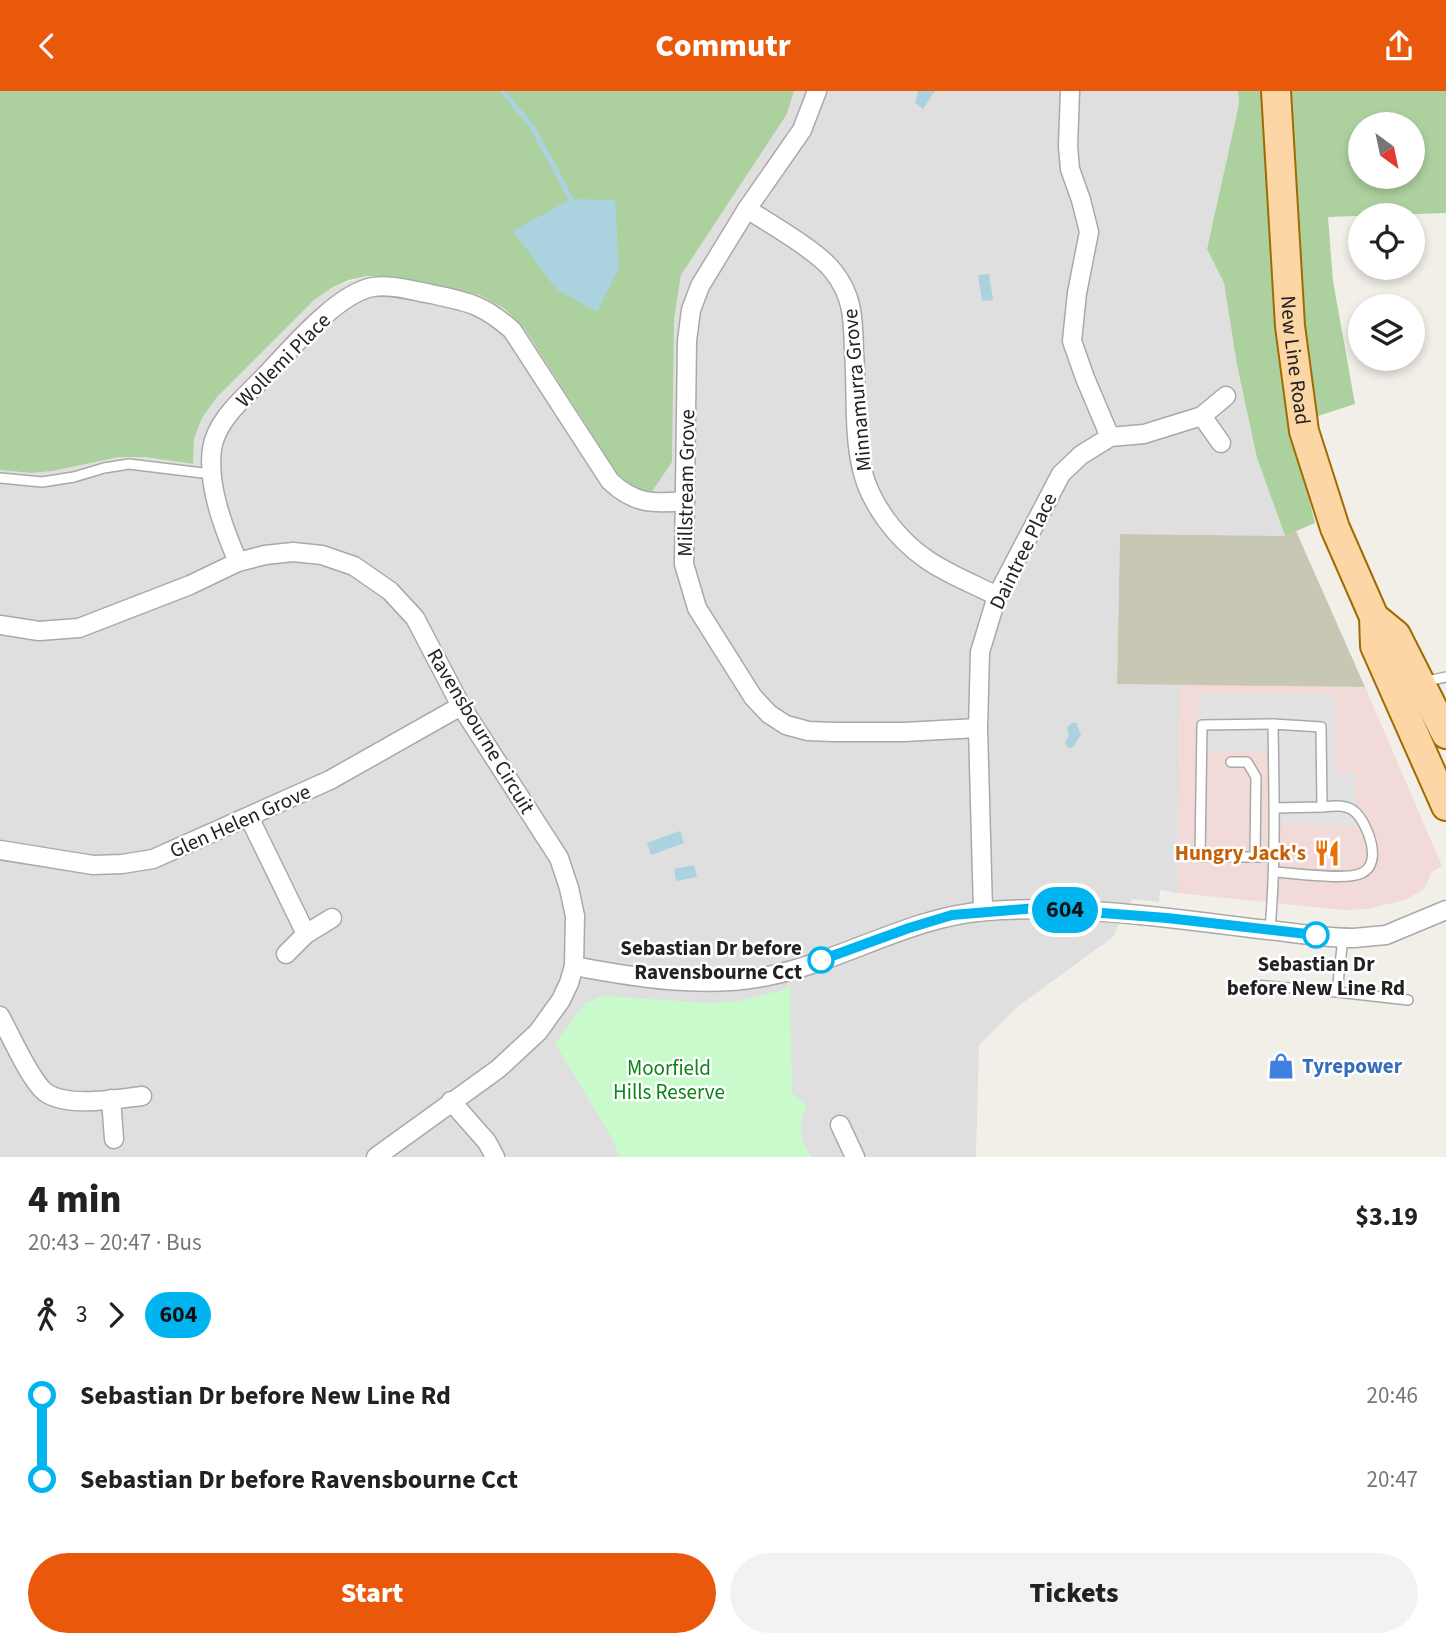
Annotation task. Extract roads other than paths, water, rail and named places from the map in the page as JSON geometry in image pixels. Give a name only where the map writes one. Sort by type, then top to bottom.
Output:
[{"type":"main road","name":"New Line Road","points":[[1276,91],[1290,326],[1304,431],[1335,529],[1374,617],[1375,646],[1446,806]]},
{"type":"main road","name":"New Line Road","points":[[1374,617],[1396,635],[1433,680],[1446,734]]},
{"type":"street","name":"Millstream Grove","points":[[817,91],[802,129],[747,209],[700,286],[691,310],[687,341],[684,565],[691,594],[753,697],[769,714],[786,725],[808,731],[904,732],[978,728]]},
{"type":"street","points":[[1070,91],[1070,169],[1088,232],[1072,341],[1110,437]]},
{"type":"street","name":"Minnamurra Grove","points":[[747,209],[820,259],[833,271],[852,305],[858,444],[862,470],[878,505],[897,532],[928,561],[997,596]]},
{"type":"street","name":"Wollemi Place","points":[[237,562],[229,543],[211,474],[212,447],[223,421],[323,317],[355,294],[374,286],[408,289],[477,304],[497,317],[512,330],[610,481],[636,499],[662,503],[685,501]]},
{"type":"street","name":"Daintree Place","points":[[983,911],[978,728],[980,652],[997,596],[1061,474],[1081,455],[1110,437],[1144,434],[1202,416],[1226,396]]},
{"type":"street","points":[[1202,416],[1221,443]]},
{"type":"street","name":"Ravensbourne Circuit","points":[[0,625],[39,631],[79,628],[190,585],[237,562],[293,552],[322,555],[354,566],[390,591],[415,618],[461,706],[559,858],[575,916],[574,966],[561,1000],[538,1032],[498,1069],[376,1157]]},
{"type":"street","name":"Glen Helen Grove","points":[[0,850],[93,865],[153,859],[330,781],[461,706]]},
{"type":"street","points":[[249,817],[306,934]]},
{"type":"street","points":[[574,966],[656,978],[709,982],[768,976],[833,957],[909,928],[952,915],[983,911],[1037,908],[1083,911],[1343,938],[1386,935],[1446,910]]},
{"type":"street","points":[[286,954],[306,934],[332,918]]},
{"type":"street","points":[[0,1016],[44,1091],[56,1098],[68,1100],[142,1097]]},
{"type":"street","points":[[111,1099],[114,1139]]},
{"type":"street","points":[[451,1101],[487,1142],[495,1157]]},
{"type":"street","points":[[840,1125],[855,1157]]},
{"type":"lane","points":[[0,478],[42,482],[129,464],[211,474]]},
{"type":"lane","points":[[1270,930],[1275,872],[1273,724]]},
{"type":"lane","points":[[1206,857],[1200,857],[1205,762],[1202,725],[1273,724],[1321,727],[1322,807]]},
{"type":"lane","points":[[1231,762],[1247,762],[1256,777],[1255,857]]},
{"type":"lane","points":[[1274,809],[1343,806],[1353,810],[1373,850],[1372,864],[1365,873],[1352,877],[1275,872]]},
{"type":"lane","points":[[1229,857],[1275,857]]},
{"type":"lane","points":[[1337,992],[1343,938]]},
{"type":"lane","points":[[1255,985],[1408,1000]]},
{"type":"water","points":[[918,91],[935,91],[923,109],[915,103]]},
{"type":"water","points":[[571,199],[615,200],[619,268],[597,312],[556,289],[513,231]]},
{"type":"water","points":[[989,274],[993,300],[982,301],[978,275]]},
{"type":"water","points":[[1076,723],[1081,735],[1074,746],[1068,748],[1065,742],[1069,736],[1067,727]]},
{"type":"water","points":[[680,831],[684,843],[651,855],[647,843]]},
{"type":"water","points":[[694,865],[697,877],[676,881],[674,869]]},
{"type":"waterway","points":[[503,91],[533,128],[571,199]]},
{"type":"place","name":"Hungry Jack's","points":[[1327,853]]},
{"type":"place","name":"Sebastian Dr before New Line Rd","points":[[1316,935]]},
{"type":"place","name":"Sebastian Dr before Ravensbourne Cct","points":[[821,960]]},
{"type":"place","name":"Tyrepower","points":[[1281,1066]]},
{"type":"park label","name":"Moorfield Hills Reserve","points":[[669,1080]]}]
